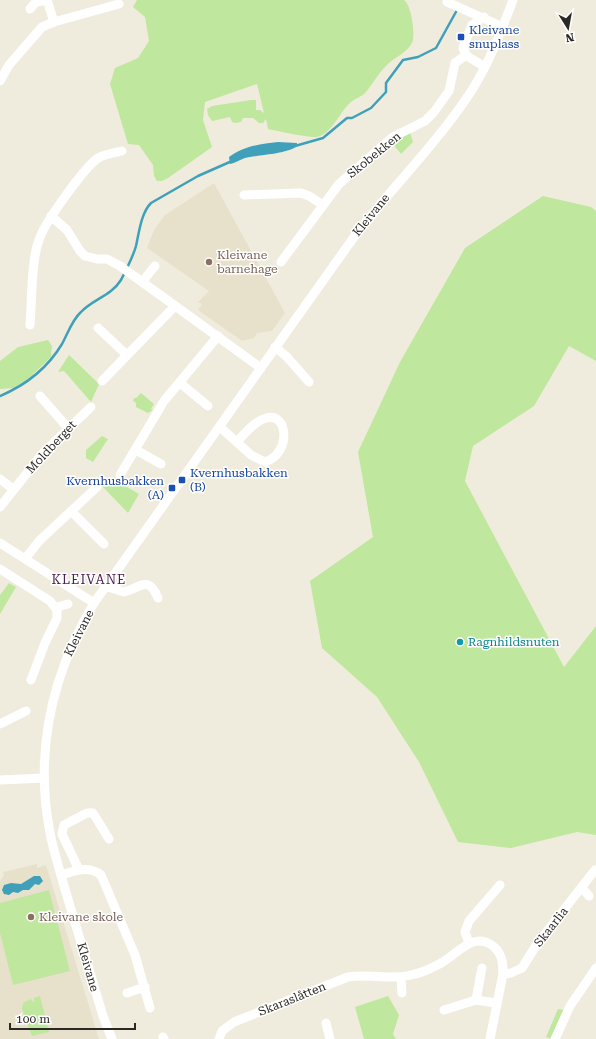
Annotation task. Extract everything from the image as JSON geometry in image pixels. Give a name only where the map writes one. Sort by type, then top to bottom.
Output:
[{"type":"street","points":[[30,9],[36,2],[47,0],[54,22]]},
{"type":"street","name":"Kleivane","points":[[111,1037],[61,875],[50,832],[44,778],[47,728],[54,693],[67,655],[94,603],[364,223],[456,114],[467,98],[485,67],[513,0]]},
{"type":"street","points":[[447,2],[484,17],[503,27]]},
{"type":"street","points":[[0,81],[9,65],[42,27],[54,22],[119,4]]},
{"type":"street","points":[[484,17],[475,22],[470,28],[463,48],[466,55],[485,67]]},
{"type":"street","name":"Skobekken","points":[[281,262],[344,178],[393,137],[430,117],[449,91],[455,64],[466,55]]},
{"type":"street","points":[[30,325],[36,250],[43,228],[91,164],[104,155],[122,151]]},
{"type":"street","points":[[244,195],[301,194],[309,196],[323,205]]},
{"type":"street","points":[[51,216],[67,230],[80,251],[85,256],[112,261],[261,368]]},
{"type":"street","points":[[142,282],[154,266]]},
{"type":"street","points":[[102,381],[176,306]]},
{"type":"street","points":[[98,328],[127,355]]},
{"type":"street","points":[[120,475],[136,450],[156,412],[218,336]]},
{"type":"street","points":[[275,347],[287,357],[309,382]]},
{"type":"street","points":[[180,383],[208,406]]},
{"type":"street","points":[[40,396],[68,428]]},
{"type":"street","name":"Moldberget","points":[[0,507],[43,453],[91,407]]},
{"type":"street","points":[[220,427],[251,455],[265,462],[274,458],[280,453],[284,440],[284,432],[279,421],[273,418],[265,418],[237,442]]},
{"type":"street","points":[[136,450],[161,464]]},
{"type":"street","points":[[0,479],[13,489]]},
{"type":"street","points":[[25,559],[39,540],[97,487]]},
{"type":"street","points":[[71,511],[104,544]]},
{"type":"street","points":[[0,543],[94,603]]},
{"type":"street","points":[[0,569],[50,600],[56,607],[57,618],[45,643],[31,680]]},
{"type":"street","points":[[106,586],[124,592],[139,586],[149,585],[153,588],[158,598]]},
{"type":"street","points":[[56,607],[68,604]]},
{"type":"street","points":[[0,724],[26,712]]},
{"type":"street","points":[[0,780],[44,778]]},
{"type":"street","points":[[79,870],[62,834],[64,825],[87,813],[93,813],[109,839]]},
{"type":"street","points":[[61,875],[79,870],[95,871],[103,879],[135,955],[150,1008]]},
{"type":"street","name":"Skaarlia","points":[[503,974],[511,973],[522,968],[537,944],[595,870]]},
{"type":"street","points":[[469,943],[465,932],[469,921],[500,885]]},
{"type":"street","points":[[582,888],[589,896]]},
{"type":"street","points":[[402,992],[401,978],[431,968],[469,943],[483,941],[494,946],[501,956],[503,974],[490,1039]]},
{"type":"street","points":[[476,1000],[482,968]]},
{"type":"street","points":[[555,1039],[570,1006],[596,968]]},
{"type":"street","name":"Skaraslåtten","points":[[219,1039],[222,1030],[234,1022],[348,977],[378,976],[401,978]]},
{"type":"street","points":[[127,994],[145,987]]},
{"type":"street","points":[[444,1010],[476,1000],[496,1003]]},
{"type":"street","points":[[326,1023],[330,1039]]},
{"type":"shaded area","points":[[214,183],[285,313],[272,331],[257,333],[254,338],[242,341],[198,310],[202,304],[198,302],[209,291],[147,248],[154,230],[165,215]]},
{"type":"shaded area","name":"Kleivane skole","points":[[37,864],[37,868],[46,865],[99,1039],[0,1039],[0,881],[4,875],[3,872]]},
{"type":"green space","points":[[137,0],[404,0],[407,3],[411,13],[413,39],[412,43],[407,49],[382,70],[364,94],[354,99],[347,106],[332,127],[323,135],[317,137],[268,129],[266,119],[263,123],[259,123],[253,118],[243,118],[241,122],[236,123],[232,122],[230,117],[212,121],[208,115],[207,109],[212,106],[251,100],[256,100],[256,110],[260,110],[264,113],[257,84],[205,102],[203,120],[212,147],[168,178],[162,181],[157,181],[154,176],[153,165],[139,145],[128,144],[110,84],[115,68],[138,58],[149,41],[145,17],[133,7]]},
{"type":"green space","points":[[410,132],[413,142],[401,154],[392,143]]},
{"type":"green space","points":[[543,196],[591,207],[596,211],[596,361],[569,346],[534,406],[473,446],[465,481],[564,667],[596,626],[596,835],[577,832],[511,848],[458,842],[419,762],[377,697],[322,648],[310,581],[373,537],[358,452],[400,362],[465,248]]},
{"type":"green space","points":[[48,340],[52,346],[51,357],[29,378],[14,388],[0,389],[0,361],[18,347]]},
{"type":"green space","points":[[69,355],[99,384],[91,402],[64,371],[58,372]]},
{"type":"green space","points":[[141,393],[154,404],[151,409],[153,410],[148,413],[136,407],[136,403],[133,401],[134,398]]},
{"type":"green space","points":[[102,436],[108,439],[93,462],[86,458],[86,450]]},
{"type":"green space","points":[[115,480],[139,494],[128,513],[102,486]]},
{"type":"green space","points":[[9,583],[16,587],[0,614],[0,595]]},
{"type":"green space","name":"Kleivane skole","points":[[49,890],[70,971],[13,985],[0,933],[0,903]]},
{"type":"green space","points":[[40,996],[49,1032],[32,1036],[22,1009],[23,1003],[31,999],[34,1003],[34,998]]},
{"type":"green space","points":[[388,996],[399,1015],[393,1034],[396,1039],[364,1039],[355,1007]]},
{"type":"green space","points":[[558,1009],[564,1010],[552,1039],[546,1037]]},
{"type":"water","points":[[278,142],[297,143],[297,146],[287,151],[245,158],[230,164],[229,157],[240,150]]},
{"type":"water","points":[[34,876],[40,876],[43,881],[39,885],[35,884],[29,890],[23,890],[18,893],[13,892],[9,895],[4,894],[2,890],[4,885],[11,883],[21,884]]},
{"type":"waterway","points":[[295,146],[323,138],[347,118],[352,118],[371,108],[386,92],[386,83],[403,60],[418,57],[436,48],[457,10]]},
{"type":"waterway","points":[[0,396],[19,387],[43,369],[62,344],[78,315],[112,290],[121,280],[133,255],[139,229],[145,212],[151,203],[198,176],[232,161]]},
{"type":"place","name":"Kleivane snuplass","points":[[461,37]]},
{"type":"place","name":"Kleivane barnehage","points":[[209,262]]},
{"type":"place","name":"Kvernhusbakken (B)","points":[[182,480]]},
{"type":"place","name":"Kvernhusbakken (A)","points":[[172,488]]},
{"type":"place","name":"Ragnhildsnuten","points":[[460,642]]},
{"type":"place","name":"Kleivane skole","points":[[31,917]]},
{"type":"district","name":"KLEIVANE","points":[[89,579]]}]
